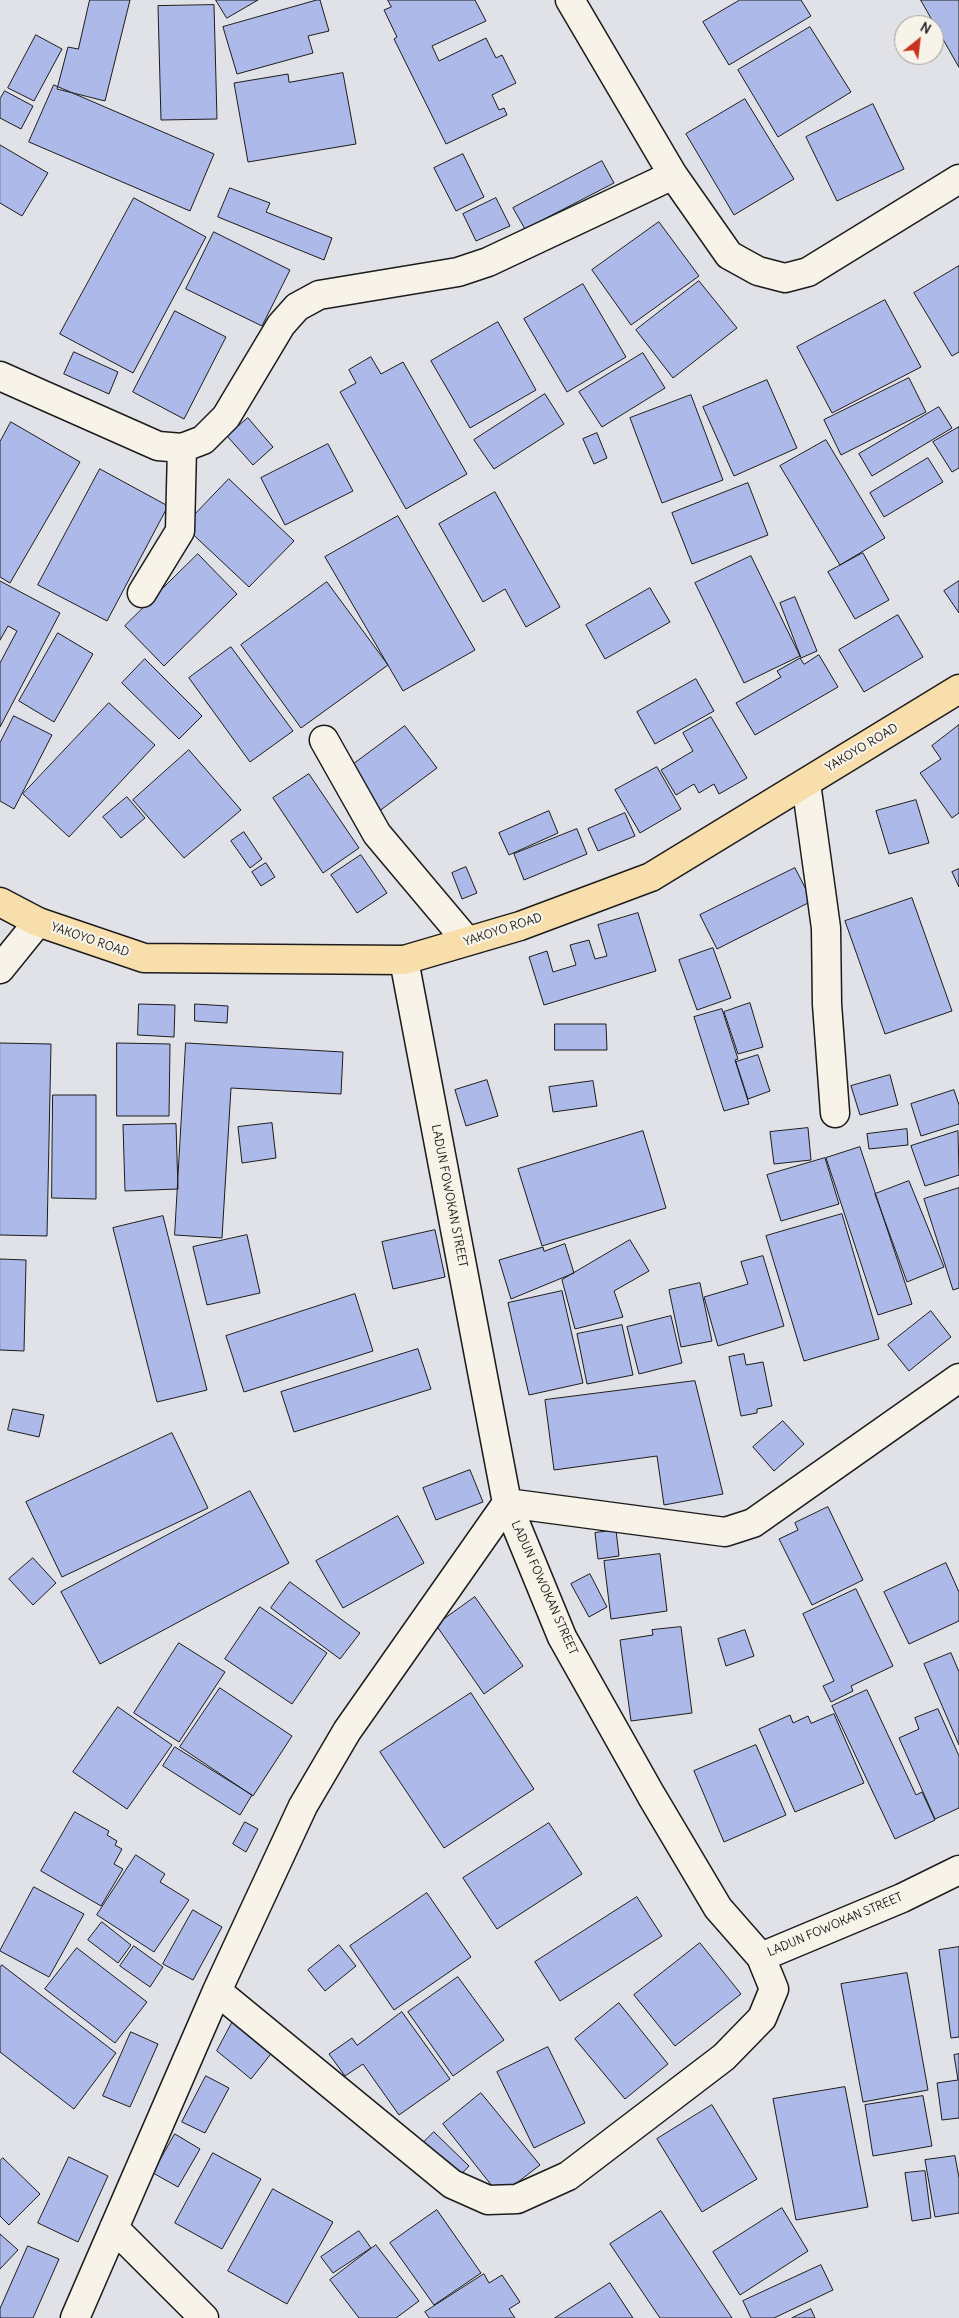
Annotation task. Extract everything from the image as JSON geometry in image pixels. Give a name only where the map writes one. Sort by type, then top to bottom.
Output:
[{"type":"main road","name":"YAKOYO ROAD","points":[[0,902],[38,922],[144,958],[404,960],[520,926],[650,877],[959,689]]},
{"type":"street","points":[[570,0],[673,175],[729,255],[758,271],[785,278],[808,272],[959,179]]},
{"type":"street","points":[[0,376],[158,446],[182,448],[203,440],[226,417],[281,326],[297,307],[319,295],[458,272],[488,262],[673,175]]},
{"type":"street","points":[[142,593],[180,531],[182,448]]},
{"type":"street","points":[[324,740],[377,834],[467,941]]},
{"type":"street","points":[[806,783],[826,928],[826,1004],[835,1113]]},
{"type":"street","points":[[0,969],[38,922]]},
{"type":"street","name":"LADUN FOWOKAN STREET","points":[[404,960],[507,1503],[562,1637],[646,1787],[718,1908],[761,1956],[902,1898],[959,1870]]},
{"type":"street","points":[[75,2318],[217,1991],[303,1806],[347,1731],[507,1503],[725,1532],[752,1523],[959,1378]]},
{"type":"street","points":[[217,1991],[452,2184],[488,2200],[518,2199],[568,2176],[724,2057],[762,2018],[774,1989],[761,1956]]},
{"type":"street","points":[[114,2228],[204,2318]]},
{"type":"building","points":[[90,0],[130,0],[105,101],[57,89],[68,47],[78,49]]},
{"type":"building","points":[[216,0],[258,0],[227,18]]},
{"type":"building","points":[[320,0],[329,31],[308,36],[313,53],[237,74],[223,27]]},
{"type":"building","points":[[388,0],[475,0],[486,21],[432,46],[439,61],[486,38],[496,58],[502,55],[516,83],[492,95],[499,110],[504,108],[507,115],[446,144],[394,39],[397,37],[384,10],[391,7]]},
{"type":"building","points":[[740,0],[801,0],[811,16],[729,65],[703,22]]},
{"type":"building","points":[[921,0],[959,0],[959,67],[944,41],[944,15],[930,15]]},
{"type":"building","points":[[214,5],[217,119],[161,120],[158,6]]},
{"type":"building","points":[[810,27],[851,92],[778,137],[738,70]]},
{"type":"building","points":[[36,35],[62,49],[34,101],[8,88]]},
{"type":"building","points":[[343,73],[356,144],[248,162],[234,83],[288,74],[289,82]]},
{"type":"building","points":[[54,85],[214,154],[190,211],[29,142]]},
{"type":"building","points":[[5,91],[33,106],[21,129],[0,118],[0,99]]},
{"type":"building","points":[[745,99],[794,179],[734,215],[686,134]]},
{"type":"building","points":[[873,104],[904,169],[837,201],[806,137]]},
{"type":"building","points":[[0,145],[48,173],[22,216],[0,203]]},
{"type":"building","points":[[463,154],[484,197],[456,211],[434,168]]},
{"type":"building","points":[[602,161],[614,183],[525,229],[513,208]]},
{"type":"building","points":[[230,188],[270,203],[266,212],[332,238],[324,260],[218,217]]},
{"type":"building","points":[[134,198],[206,237],[133,373],[60,334]]},
{"type":"building","points":[[496,198],[510,226],[476,241],[463,214]]},
{"type":"building","points":[[659,222],[699,276],[631,325],[592,270]]},
{"type":"building","points":[[214,232],[290,270],[262,326],[186,289]]},
{"type":"building","points":[[959,266],[959,352],[952,356],[914,293]]},
{"type":"building","points":[[699,281],[737,328],[673,378],[636,330]]},
{"type":"building","points":[[583,284],[626,357],[567,392],[524,319]]},
{"type":"building","points":[[885,300],[921,367],[832,413],[797,347]]},
{"type":"building","points":[[175,311],[226,337],[184,419],[133,392]]},
{"type":"building","points":[[498,322],[536,390],[470,428],[431,361]]},
{"type":"building","points":[[74,352],[118,372],[109,394],[64,374]]},
{"type":"building","points":[[643,353],[665,388],[602,427],[579,392]]},
{"type":"building","points":[[371,357],[381,374],[403,362],[467,474],[406,509],[340,392],[356,383],[349,370]]},
{"type":"building","points":[[909,378],[926,412],[841,455],[824,420]]},
{"type":"building","points":[[767,380],[797,448],[734,476],[703,407]]},
{"type":"building","points":[[545,394],[564,424],[494,469],[474,440]]},
{"type":"building","points":[[691,395],[723,480],[662,503],[630,418]]},
{"type":"building","points":[[939,407],[952,428],[872,476],[859,454]]},
{"type":"building","points":[[248,418],[273,447],[253,465],[227,436]]},
{"type":"building","points":[[11,422],[80,462],[10,583],[0,577],[0,442]]},
{"type":"building","points":[[959,427],[959,468],[952,472],[933,442]]},
{"type":"building","points":[[597,433],[607,458],[594,464],[583,439]]},
{"type":"building","points":[[826,440],[885,538],[840,565],[780,466]]},
{"type":"building","points":[[328,444],[353,491],[285,525],[261,478]]},
{"type":"building","points":[[928,458],[943,482],[884,517],[870,493]]},
{"type":"building","points":[[100,469],[168,506],[107,621],[38,585]]},
{"type":"building","points":[[229,479],[294,541],[249,587],[184,526]]},
{"type":"building","points":[[748,483],[768,535],[692,564],[672,513]]},
{"type":"building","points":[[495,492],[560,607],[526,627],[505,589],[483,602],[439,524]]},
{"type":"building","points":[[398,516],[475,650],[403,691],[325,557]]},
{"type":"building","points":[[863,553],[889,600],[855,619],[828,572]]},
{"type":"building","points":[[198,554],[237,594],[164,666],[125,626]]},
{"type":"building","points":[[751,556],[800,656],[744,683],[695,583]]},
{"type":"building","points":[[0,581],[60,613],[0,727],[0,663],[17,631],[8,626],[0,640]]},
{"type":"building","points":[[959,581],[959,613],[944,591]]},
{"type":"building","points":[[327,582],[388,665],[301,728],[241,645]]},
{"type":"building","points":[[650,588],[670,622],[605,659],[586,625]]},
{"type":"building","points":[[795,597],[817,651],[801,658],[780,603]]},
{"type":"building","points":[[898,615],[923,657],[864,692],[839,650]]},
{"type":"building","points":[[58,633],[93,654],[54,722],[19,701]]},
{"type":"building","points":[[231,647],[293,731],[250,762],[189,678]]},
{"type":"building","points":[[819,655],[838,687],[755,735],[736,703],[781,677],[777,671],[800,658],[804,664]]},
{"type":"building","points":[[145,659],[202,716],[179,739],[122,683]]},
{"type":"building","points":[[696,679],[714,711],[655,744],[637,712]]},
{"type":"building","points":[[109,703],[155,745],[69,837],[23,794]]},
{"type":"building","points":[[14,716],[52,735],[14,809],[0,801],[0,743]]},
{"type":"building","points":[[711,717],[747,778],[719,794],[714,784],[699,793],[694,784],[676,795],[661,770],[693,751],[683,733]]},
{"type":"building","points":[[959,725],[959,813],[952,818],[920,773],[941,759],[932,746]]},
{"type":"building","points":[[405,726],[437,768],[378,812],[347,769]]},
{"type":"building","points":[[189,750],[241,810],[184,858],[133,800]]},
{"type":"building","points":[[657,767],[681,809],[640,833],[615,790]]},
{"type":"building","points":[[309,774],[359,848],[323,873],[273,798]]},
{"type":"building","points":[[127,797],[145,818],[121,838],[103,817]]},
{"type":"building","points":[[916,800],[929,843],[889,854],[876,811]]},
{"type":"building","points":[[549,811],[558,833],[509,855],[499,833]]},
{"type":"building","points":[[625,813],[635,836],[598,851],[588,829]]},
{"type":"building","points":[[577,829],[587,854],[524,880],[514,854]]},
{"type":"building","points":[[244,832],[262,859],[250,868],[231,841]]},
{"type":"building","points":[[361,855],[387,893],[357,913],[331,875]]},
{"type":"building","points":[[266,863],[275,877],[261,886],[252,872]]},
{"type":"building","points":[[466,867],[477,893],[462,899],[452,873]]},
{"type":"building","points":[[795,868],[812,901],[717,949],[700,915]]},
{"type":"building","points":[[959,869],[959,887],[952,872]]},
{"type":"building","points":[[912,898],[952,1011],[885,1034],[845,921]]},
{"type":"building","points":[[638,913],[656,971],[544,1005],[529,957],[547,951],[553,972],[576,965],[570,945],[589,940],[595,959],[607,956],[598,925]]},
{"type":"building","points":[[713,948],[731,998],[697,1010],[679,960]]},
{"type":"building","points":[[750,1003],[763,1047],[738,1054],[724,1012]]},
{"type":"building","points":[[139,1004],[175,1005],[174,1037],[138,1035]]},
{"type":"building","points":[[195,1004],[228,1006],[227,1023],[195,1021]]},
{"type":"building","points":[[722,1009],[738,1059],[735,1060],[749,1104],[724,1111],[694,1017]]},
{"type":"building","points":[[555,1024],[606,1024],[607,1050],[555,1050]]},
{"type":"building","points":[[0,1043],[51,1044],[47,1236],[0,1235]]},
{"type":"building","points":[[117,1043],[170,1044],[169,1116],[117,1116]]},
{"type":"building","points":[[186,1043],[343,1052],[341,1094],[231,1088],[222,1238],[175,1235]]},
{"type":"building","points":[[758,1055],[770,1091],[748,1099],[736,1062]]},
{"type":"building","points":[[890,1075],[898,1105],[860,1115],[851,1086]]},
{"type":"building","points":[[487,1080],[498,1116],[466,1126],[455,1090]]},
{"type":"building","points":[[593,1081],[597,1106],[553,1112],[549,1087]]},
{"type":"building","points":[[954,1090],[959,1105],[959,1124],[921,1136],[911,1104]]},
{"type":"building","points":[[53,1095],[96,1095],[96,1199],[52,1198]]},
{"type":"building","points":[[272,1123],[276,1158],[242,1163],[238,1127]]},
{"type":"building","points":[[176,1124],[178,1189],[125,1191],[123,1125]]},
{"type":"building","points":[[808,1128],[811,1160],[774,1164],[770,1132]]},
{"type":"building","points":[[907,1129],[908,1145],[869,1149],[867,1134]]},
{"type":"building","points":[[643,1131],[666,1208],[542,1246],[518,1169]]},
{"type":"building","points":[[958,1131],[959,1175],[925,1186],[911,1146]]},
{"type":"building","points":[[860,1147],[912,1304],[878,1315],[826,1158]]},
{"type":"building","points":[[825,1158],[839,1204],[781,1221],[767,1175]]},
{"type":"building","points":[[909,1181],[944,1267],[907,1282],[875,1194]]},
{"type":"building","points":[[959,1188],[959,1288],[953,1290],[924,1199]]},
{"type":"building","points":[[842,1214],[879,1339],[804,1361],[766,1236]]},
{"type":"building","points":[[163,1216],[207,1390],[157,1402],[113,1228]]},
{"type":"building","points":[[435,1230],[445,1277],[393,1289],[382,1242]]},
{"type":"building","points":[[247,1235],[260,1293],[207,1305],[193,1247]]},
{"type":"building","points":[[630,1240],[649,1271],[614,1291],[623,1317],[575,1329],[562,1280]]},
{"type":"building","points":[[565,1244],[574,1273],[511,1299],[499,1260],[543,1247],[544,1251]]},
{"type":"building","points":[[763,1256],[784,1326],[718,1346],[704,1297],[748,1284],[741,1262]]},
{"type":"building","points":[[0,1259],[26,1260],[24,1351],[0,1350]]},
{"type":"building","points":[[700,1283],[712,1341],[681,1347],[669,1290]]},
{"type":"building","points":[[562,1291],[583,1383],[529,1395],[508,1303]]},
{"type":"building","points":[[355,1294],[373,1351],[244,1392],[226,1336]]},
{"type":"building","points":[[931,1311],[951,1337],[909,1371],[888,1345]]},
{"type":"building","points":[[671,1316],[682,1363],[639,1374],[627,1327]]},
{"type":"building","points":[[622,1325],[633,1375],[587,1384],[577,1334]]},
{"type":"building","points":[[418,1349],[431,1389],[294,1432],[281,1392]]},
{"type":"building","points":[[744,1354],[746,1365],[763,1362],[772,1406],[757,1409],[757,1413],[741,1416],[729,1357]]},
{"type":"building","points":[[695,1381],[723,1494],[664,1505],[657,1456],[554,1470],[545,1400]]},
{"type":"building","points":[[13,1409],[44,1415],[39,1437],[8,1430]]},
{"type":"building","points":[[783,1421],[804,1444],[774,1471],[753,1447]]},
{"type":"building","points":[[172,1433],[208,1508],[62,1577],[26,1502]]},
{"type":"building","points":[[470,1470],[483,1502],[436,1520],[423,1488]]},
{"type":"building","points":[[250,1491],[289,1563],[100,1664],[61,1592]]},
{"type":"building","points":[[828,1507],[863,1580],[812,1605],[779,1539],[798,1530],[795,1523]]},
{"type":"building","points":[[398,1516],[424,1563],[343,1608],[316,1561]]},
{"type":"building","points":[[616,1530],[619,1556],[598,1559],[595,1533]]},
{"type":"building","points":[[660,1554],[667,1611],[611,1619],[604,1561]]},
{"type":"building","points":[[33,1558],[56,1583],[33,1605],[9,1579]]},
{"type":"building","points":[[946,1563],[959,1592],[959,1621],[909,1644],[884,1592]]},
{"type":"building","points":[[590,1574],[607,1607],[589,1617],[571,1584]]},
{"type":"building","points":[[290,1582],[360,1633],[340,1659],[271,1608]]},
{"type":"building","points":[[856,1589],[893,1666],[851,1686],[853,1691],[831,1702],[823,1686],[834,1681],[803,1614]]},
{"type":"building","points":[[475,1597],[523,1666],[484,1694],[436,1625]]},
{"type":"building","points":[[260,1607],[327,1653],[292,1704],[225,1659]]},
{"type":"building","points":[[681,1627],[692,1713],[631,1721],[620,1640],[653,1635],[652,1630]]},
{"type":"building","points":[[745,1630],[754,1656],[726,1666],[718,1639]]},
{"type":"building","points":[[179,1643],[225,1672],[179,1742],[134,1713]]},
{"type":"building","points":[[951,1653],[959,1672],[959,1745],[924,1664]]},
{"type":"building","points":[[220,1688],[292,1736],[253,1796],[180,1747]]},
{"type":"building","points":[[867,1690],[916,1795],[922,1792],[935,1820],[895,1839],[832,1706]]},
{"type":"building","points":[[471,1693],[534,1789],[444,1848],[380,1752]]},
{"type":"building","points":[[118,1707],[172,1745],[127,1809],[73,1772]]},
{"type":"building","points":[[938,1709],[959,1756],[959,1808],[935,1819],[899,1738],[919,1729],[915,1718]]},
{"type":"building","points":[[834,1714],[864,1783],[795,1812],[759,1729],[790,1715],[793,1723],[808,1716],[811,1723]]},
{"type":"building","points":[[756,1745],[786,1815],[724,1842],[694,1771]]},
{"type":"building","points":[[175,1747],[252,1795],[240,1815],[163,1766]]},
{"type":"building","points":[[75,1812],[109,1831],[107,1835],[117,1841],[115,1845],[122,1849],[114,1864],[123,1869],[101,1906],[41,1871]]},
{"type":"building","points":[[245,1822],[258,1829],[246,1852],[233,1844]]},
{"type":"building","points":[[549,1823],[582,1874],[497,1929],[463,1878]]},
{"type":"building","points":[[136,1855],[165,1874],[160,1882],[189,1900],[154,1952],[97,1915]]},
{"type":"building","points":[[34,1887],[84,1914],[49,1977],[0,1951]]},
{"type":"building","points":[[427,1893],[471,1957],[394,2010],[350,1946]]},
{"type":"building","points":[[637,1897],[662,1936],[560,2001],[535,1962]]},
{"type":"building","points":[[193,1910],[222,1927],[193,1980],[163,1964]]},
{"type":"building","points":[[102,1922],[131,1945],[118,1963],[88,1940]]},
{"type":"building","points":[[700,1943],[741,1994],[675,2046],[634,1995]]},
{"type":"building","points":[[339,1945],[356,1966],[325,1991],[308,1970]]},
{"type":"building","points":[[134,1946],[163,1967],[150,1987],[120,1966]]},
{"type":"building","points":[[959,1947],[959,2037],[951,2038],[939,1950]]},
{"type":"building","points":[[77,1948],[147,2002],[115,2043],[45,1989]]},
{"type":"building","points":[[2,1965],[116,2053],[74,2109],[0,2052],[0,1968]]},
{"type":"building","points":[[907,1973],[928,2090],[863,2102],[841,1984]]},
{"type":"building","points":[[458,1977],[504,2040],[453,2076],[408,2012]]},
{"type":"building","points":[[619,2003],[668,2064],[625,2099],[575,2039]]},
{"type":"building","points":[[402,2012],[450,2079],[399,2115],[363,2064],[345,2076],[329,2054],[352,2038],[357,2045]]},
{"type":"building","points":[[234,2019],[274,2050],[251,2079],[217,2051]]},
{"type":"building","points":[[131,2032],[158,2044],[130,2107],[103,2096]]},
{"type":"building","points":[[548,2047],[585,2123],[534,2148],[497,2072]]},
{"type":"building","points":[[959,2054],[959,2118],[942,2120],[937,2083],[958,2080],[954,2055]]},
{"type":"building","points":[[206,2076],[229,2088],[205,2133],[182,2122]]},
{"type":"building","points":[[845,2087],[868,2207],[796,2220],[773,2099]]},
{"type":"building","points":[[481,2093],[540,2165],[500,2196],[443,2124]]},
{"type":"building","points":[[923,2096],[932,2146],[873,2156],[865,2105]]},
{"type":"building","points":[[712,2105],[757,2179],[702,2212],[657,2139]]},
{"type":"building","points":[[434,2132],[469,2166],[455,2181],[420,2146]]},
{"type":"building","points":[[175,2134],[200,2149],[178,2187],[153,2173]]},
{"type":"building","points":[[213,2153],[261,2179],[222,2249],[175,2223]]},
{"type":"building","points":[[955,2156],[959,2178],[959,2213],[935,2217],[925,2160]]},
{"type":"building","points":[[69,2157],[108,2176],[78,2242],[38,2223]]},
{"type":"building","points":[[3,2158],[40,2194],[9,2225],[0,2216],[0,2161]]},
{"type":"building","points":[[925,2171],[931,2218],[912,2221],[905,2173]]},
{"type":"building","points":[[273,2189],[333,2222],[287,2304],[228,2271]]},
{"type":"building","points":[[782,2208],[808,2251],[740,2295],[713,2252]]},
{"type":"building","points":[[437,2210],[481,2273],[434,2305],[390,2243]]},
{"type":"building","points":[[661,2211],[732,2318],[660,2318],[610,2244]]},
{"type":"building","points":[[359,2231],[371,2248],[333,2273],[321,2257]]},
{"type":"building","points":[[0,2234],[18,2250],[0,2269]]},
{"type":"building","points":[[376,2245],[419,2301],[396,2318],[359,2318],[330,2280]]},
{"type":"building","points":[[28,2246],[59,2259],[33,2318],[0,2318],[0,2309]]},
{"type":"building","points":[[821,2265],[833,2290],[774,2318],[751,2318],[743,2301]]},
{"type":"building","points":[[484,2274],[489,2283],[502,2275],[520,2302],[509,2309],[515,2318],[429,2318],[425,2312]]},
{"type":"building","points":[[610,2283],[633,2318],[555,2318]]},
{"type":"building","points":[[811,2309],[815,2318],[792,2318]]}]
